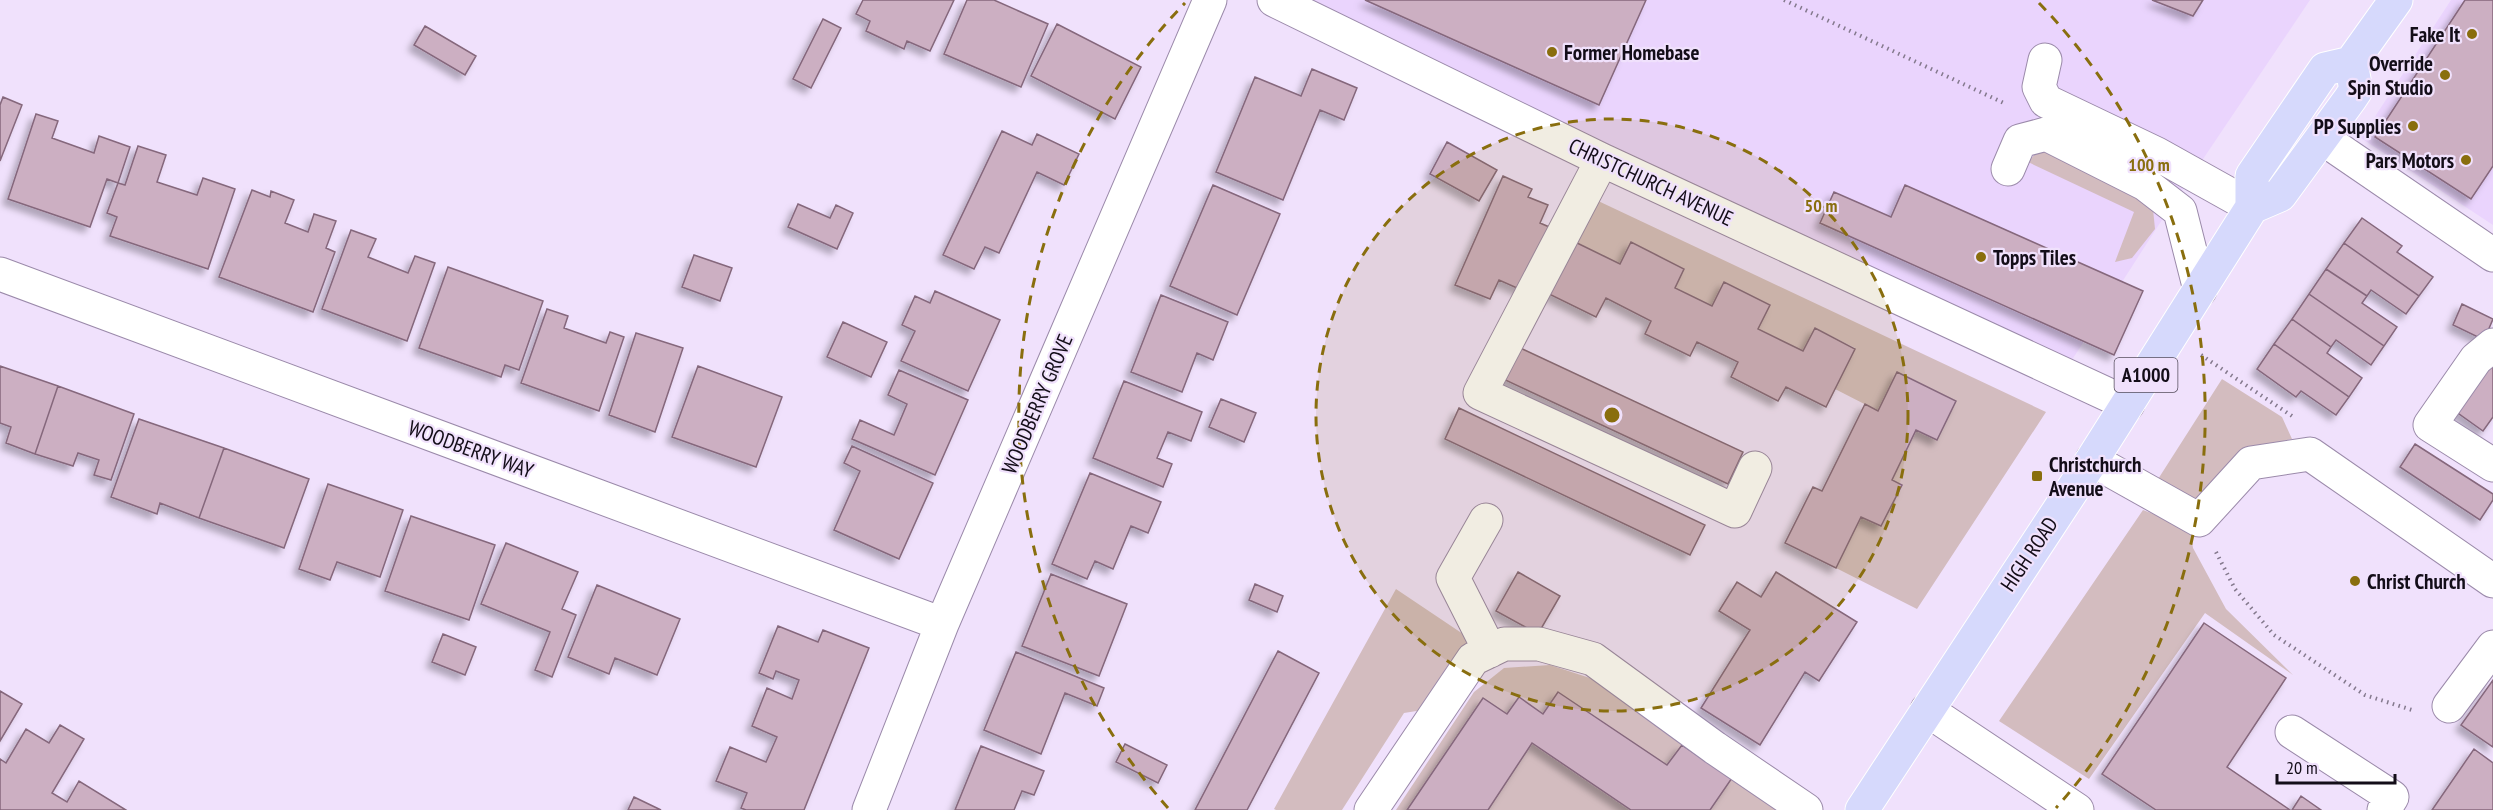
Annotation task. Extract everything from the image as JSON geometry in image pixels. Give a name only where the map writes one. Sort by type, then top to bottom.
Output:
[{"type":"main road","points":[[2351,63],[2356,90],[2280,195],[2252,207],[2252,176],[2325,69],[2351,63],[2396,0]]},
{"type":"main road","name":"HIGH ROAD","points":[[1862,810],[2092,460],[2252,207]]},
{"type":"street","name":"WOODBERRY GROVE","points":[[869,810],[942,624],[1210,0]]},
{"type":"street","name":"CHRISTCHURCH AVENUE","points":[[1274,0],[1602,160],[2128,404]]},
{"type":"street","points":[[2045,60],[2038,87],[2046,101],[2157,154],[2252,207]]},
{"type":"street","points":[[2008,170],[2020,141],[2046,134],[2145,184],[2180,211],[2200,290]]},
{"type":"street","points":[[2322,138],[2493,255]]},
{"type":"street","points":[[1602,160],[1480,393],[1735,511],[1755,468]]},
{"type":"street","name":"WOODBERRY WAY","points":[[0,274],[942,624]]},
{"type":"street","points":[[2493,345],[2476,359],[2430,425],[2493,465]]},
{"type":"street","points":[[2092,460],[2199,520],[2251,462],[2310,454],[2493,581]]},
{"type":"street","points":[[1485,520],[1453,578],[1490,651]]},
{"type":"street","points":[[1371,810],[1473,659],[1504,644],[1539,644],[1593,659],[1714,748],[1806,810]]},
{"type":"street","points":[[2449,706],[2493,647]]},
{"type":"street","points":[[1926,710],[2077,810]]},
{"type":"street","points":[[2292,732],[2392,797],[2384,810]]},
{"type":"path","points":[[2172,335],[2313,430],[2310,454]]},
{"type":"path","points":[[2199,520],[2235,589],[2274,635],[2365,695],[2425,714],[2449,706]]},
{"type":"shaded area","points":[[1274,0],[2310,0],[2158,226],[2070,363]]},
{"type":"shaded area","points":[[2451,0],[2493,0],[2493,225],[2361,138]]},
{"type":"shaded area","points":[[2042,146],[2152,199],[2155,229],[2132,258],[2115,262],[2134,212],[2028,162]]},
{"type":"shaded area","points":[[1594,199],[2046,412],[1917,609],[1836,568],[1861,517],[1881,526],[1901,485],[1892,480],[1916,430],[1937,440],[1956,401],[1897,372],[1878,411],[1835,389],[1855,348],[1815,328],[1803,351],[1758,329],[1770,305],[1712,306],[1675,288],[1684,269],[1631,242],[1620,264],[1573,241]]},
{"type":"shaded area","points":[[2222,379],[2282,417],[2292,439],[2243,450],[2200,506],[2153,487]]},
{"type":"shaded area","points":[[2143,510],[2190,528],[2193,548],[2226,609],[2293,675],[2205,613],[2089,779],[1999,721]]},
{"type":"shaded area","points":[[1396,589],[1466,636],[1468,650],[1429,709],[1404,713],[1342,810],[1274,809]]},
{"type":"shaded area","points":[[1550,665],[1593,679],[1780,810],[1396,810],[1474,692],[1504,668]]},
{"type":"building","points":[[863,0],[954,0],[930,51],[907,41],[904,49],[866,31],[870,21],[856,14]]},
{"type":"building","points":[[967,0],[994,0],[1048,24],[1021,87],[944,54]]},
{"type":"building","name":"Former Homebase","points":[[1365,0],[1646,0],[1599,105]]},
{"type":"building","points":[[2152,0],[2203,0],[2193,16]]},
{"type":"building","points":[[2465,0],[2493,0],[2493,166],[2471,199],[2375,137]]},
{"type":"building","points":[[823,19],[841,28],[811,88],[793,79]]},
{"type":"building","points":[[1057,24],[1141,67],[1115,119],[1031,76]]},
{"type":"building","points":[[425,26],[476,56],[465,75],[414,45]]},
{"type":"building","points":[[1312,69],[1357,88],[1344,120],[1320,110],[1283,200],[1216,172],[1255,77],[1301,96]]},
{"type":"building","points":[[3,97],[22,105],[0,161],[0,105]]},
{"type":"building","points":[[36,114],[58,121],[52,138],[94,153],[99,136],[130,147],[118,183],[107,179],[90,227],[8,199]]},
{"type":"building","points":[[1002,131],[1032,145],[1037,134],[1079,154],[1064,185],[1037,172],[999,253],[985,247],[974,269],[943,255]]},
{"type":"building","points":[[1447,142],[1497,170],[1479,201],[1430,174]]},
{"type":"building","points":[[138,146],[166,155],[157,182],[197,195],[203,178],[235,189],[208,269],[110,236],[117,217],[107,213],[118,183],[125,185]]},
{"type":"building","points":[[1503,176],[1532,189],[1528,197],[1548,205],[1540,223],[1554,229],[1526,292],[1499,280],[1490,299],[1455,285]]},
{"type":"building","points":[[1213,185],[1280,214],[1237,315],[1170,286]]},
{"type":"building","name":"Topps Tiles","points":[[1905,185],[2143,291],[2114,355],[1820,223],[1834,192],[1891,217]]},
{"type":"building","points":[[252,190],[270,197],[271,191],[294,200],[285,223],[308,232],[314,214],[336,221],[326,248],[335,252],[313,312],[219,277]]},
{"type":"building","points":[[798,204],[830,218],[836,205],[853,213],[837,249],[788,227]]},
{"type":"building","points":[[2362,218],[2402,246],[2397,252],[2433,277],[2419,296],[2344,243]]},
{"type":"building","points":[[351,230],[376,239],[368,257],[408,273],[415,256],[435,263],[407,341],[322,309]]},
{"type":"building","points":[[1573,241],[1620,264],[1631,242],[1684,269],[1675,288],[1712,306],[1724,282],[1770,305],[1758,329],[1803,351],[1815,328],[1855,349],[1826,407],[1786,387],[1778,401],[1731,377],[1738,362],[1697,342],[1690,356],[1645,334],[1651,321],[1606,298],[1596,317],[1547,293]]},
{"type":"building","points":[[2344,243],[2419,296],[2406,314],[2371,290],[2367,296],[2326,269]]},
{"type":"building","points":[[694,255],[732,268],[720,301],[682,287]]},
{"type":"building","points":[[448,267],[543,301],[519,370],[505,365],[501,377],[419,348]]},
{"type":"building","points":[[2326,269],[2367,296],[2362,303],[2397,327],[2384,346],[2309,294]]},
{"type":"building","points":[[935,291],[1000,320],[968,391],[901,361],[915,331],[902,325],[915,296],[930,303]]},
{"type":"building","points":[[2309,294],[2384,346],[2371,365],[2336,340],[2331,347],[2292,319]]},
{"type":"building","points":[[1161,295],[1228,322],[1213,360],[1197,353],[1182,392],[1131,372]]},
{"type":"building","points":[[2462,304],[2493,319],[2484,340],[2453,325]]},
{"type":"building","points":[[547,309],[568,316],[564,328],[606,343],[610,332],[624,337],[599,411],[521,383]]},
{"type":"building","points":[[2292,319],[2331,347],[2327,353],[2362,378],[2349,397],[2274,344]]},
{"type":"building","points":[[843,322],[887,342],[871,377],[827,357]]},
{"type":"building","points":[[636,333],[683,348],[655,432],[609,415]]},
{"type":"building","points":[[2274,344],[2349,397],[2336,415],[2301,391],[2296,397],[2257,369]]},
{"type":"building","points":[[1516,346],[1743,452],[1728,484],[1501,378]]},
{"type":"building","points":[[2493,357],[2493,417],[2483,431],[2455,411]]},
{"type":"building","points":[[0,366],[58,386],[35,454],[6,443],[11,427],[0,423]]},
{"type":"building","points":[[698,366],[782,397],[756,467],[672,437]]},
{"type":"building","points":[[899,370],[968,400],[935,475],[852,439],[860,420],[894,435],[907,404],[888,395]]},
{"type":"building","points":[[1897,372],[1956,401],[1937,440],[1916,430],[1892,480],[1902,485],[1881,526],[1861,517],[1836,568],[1785,543],[1813,487],[1822,491],[1865,404],[1878,411]]},
{"type":"building","points":[[1124,381],[1202,412],[1191,441],[1168,432],[1157,458],[1172,464],[1163,487],[1093,458]]},
{"type":"building","points":[[58,386],[134,414],[111,480],[94,475],[99,460],[78,453],[73,466],[35,454]]},
{"type":"building","points":[[1221,399],[1256,413],[1244,442],[1209,427]]},
{"type":"building","points":[[1459,408],[1705,525],[1690,555],[1445,439]]},
{"type":"building","points":[[139,419],[224,448],[199,518],[160,503],[157,514],[111,497]]},
{"type":"building","points":[[2415,444],[2493,494],[2493,500],[2480,520],[2400,467]]},
{"type":"building","points":[[852,446],[933,483],[899,559],[834,530],[860,471],[844,463]]},
{"type":"building","points":[[224,448],[309,479],[284,548],[199,518]]},
{"type":"building","points":[[1090,473],[1161,502],[1148,533],[1131,526],[1113,569],[1095,561],[1087,579],[1052,564]]},
{"type":"building","points":[[328,484],[403,510],[380,577],[337,562],[330,580],[299,569]]},
{"type":"building","points":[[411,516],[495,545],[469,620],[385,591]]},
{"type":"building","points":[[506,543],[578,572],[562,609],[576,615],[552,677],[535,670],[550,632],[481,604]]},
{"type":"building","points":[[1518,572],[1560,596],[1538,634],[1496,611]]},
{"type":"building","points":[[1776,572],[1857,622],[1819,681],[1805,672],[1760,745],[1701,708],[1750,630],[1719,611],[1737,582],[1761,597]]},
{"type":"building","points":[[1051,574],[1127,604],[1099,676],[1022,646]]},
{"type":"building","points":[[1255,584],[1283,596],[1277,612],[1249,600]]},
{"type":"building","points":[[597,585],[680,619],[657,675],[615,658],[609,674],[568,657]]},
{"type":"building","points":[[2204,623],[2286,678],[2227,767],[2290,810],[2156,810],[2102,774]]},
{"type":"building","points":[[778,626],[818,642],[823,630],[869,648],[804,810],[746,810],[741,808],[747,793],[716,781],[730,747],[766,762],[777,737],[752,726],[767,688],[792,699],[799,680],[776,671],[773,679],[759,673]]},
{"type":"building","points":[[443,634],[476,647],[465,675],[432,662]]},
{"type":"building","points":[[1278,651],[1319,673],[1247,810],[1195,810]]},
{"type":"building","points":[[1016,652],[1104,688],[1097,706],[1065,693],[1041,754],[984,730]]},
{"type":"building","points":[[2493,680],[2493,747],[2461,725]]},
{"type":"building","points":[[0,691],[22,704],[0,741]]},
{"type":"building","points":[[1558,692],[1667,765],[1682,745],[1732,778],[1710,810],[1631,810],[1532,743],[1488,810],[1407,810],[1483,698],[1507,714],[1519,697],[1543,714]]},
{"type":"building","points":[[60,725],[84,739],[52,793],[67,802],[79,781],[126,810],[0,810],[0,759],[6,763],[26,729],[49,743]]},
{"type":"building","points":[[1125,744],[1167,765],[1158,783],[1116,762]]},
{"type":"building","points":[[981,746],[1044,771],[1034,795],[1022,791],[1014,810],[955,810]]},
{"type":"building","points":[[2474,749],[2493,763],[2493,810],[2432,810]]},
{"type":"building","points":[[2301,796],[2321,810],[2292,810]]},
{"type":"building","points":[[634,797],[661,810],[628,810]]},
{"type":"place","name":"Fake It","points":[[2472,34]]},
{"type":"place","name":"Former Homebase","points":[[1552,52]]},
{"type":"place","name":"Override Spin Studio","points":[[2445,75]]},
{"type":"place","name":"PP Supplies","points":[[2413,126]]},
{"type":"place","name":"Pars Motors","points":[[2466,160]]},
{"type":"place","name":"Topps Tiles","points":[[1981,257]]},
{"type":"place","name":"Christchurch Avenue","points":[[2037,476]]},
{"type":"place","name":"Christ Church","points":[[2355,581]]}]
